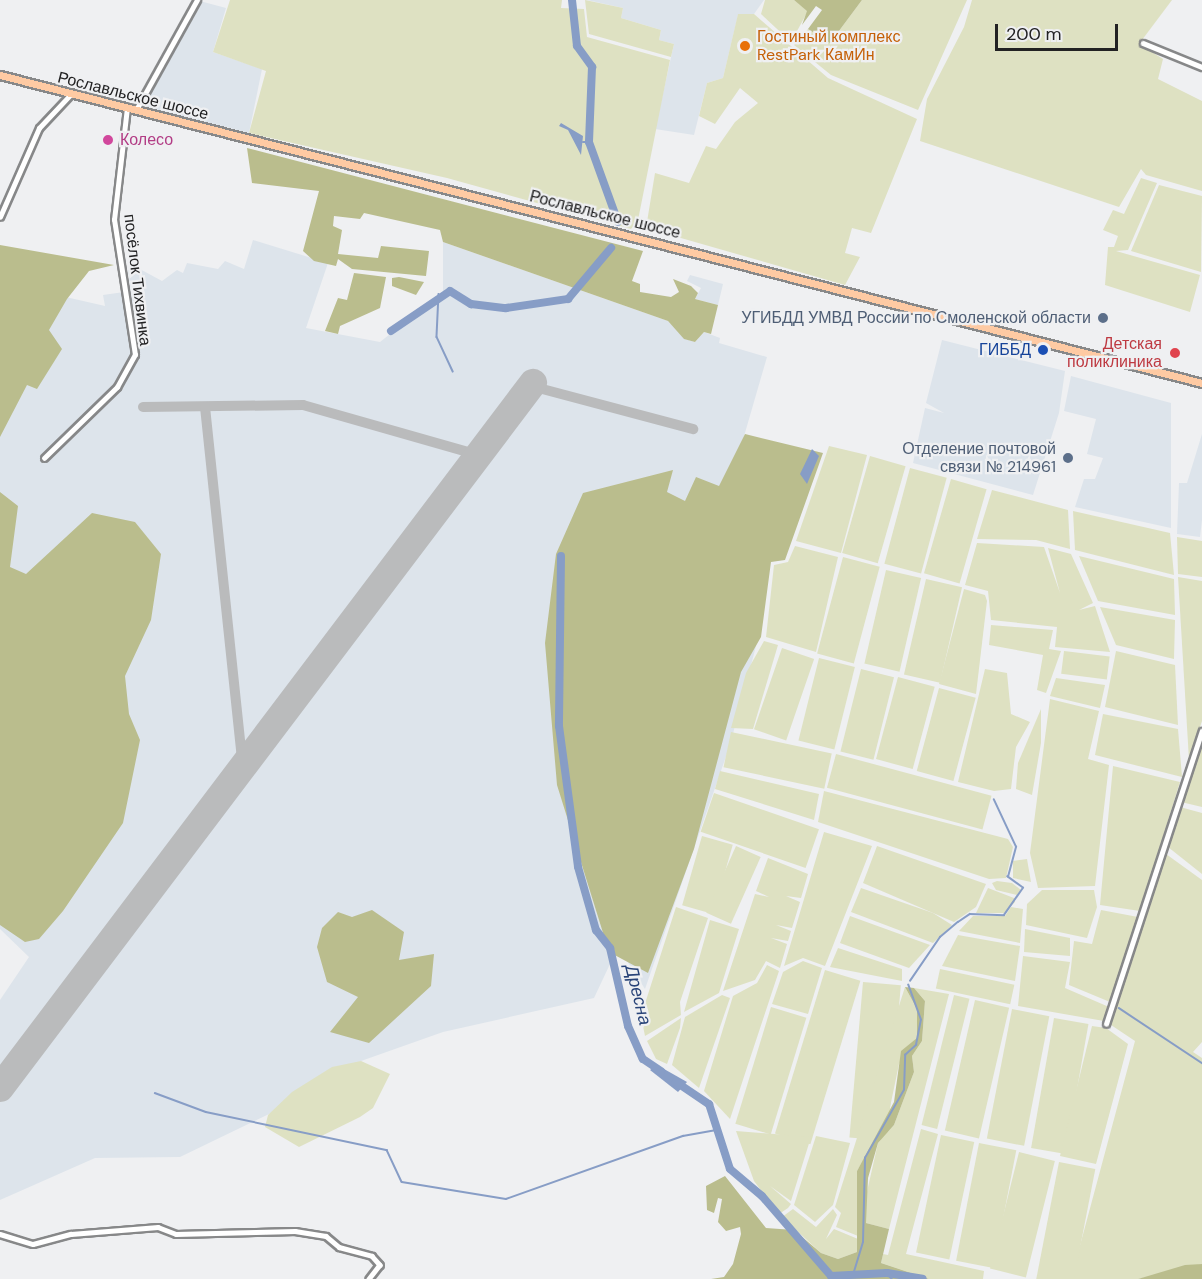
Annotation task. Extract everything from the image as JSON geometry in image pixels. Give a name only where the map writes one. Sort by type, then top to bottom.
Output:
[{"type":"main road","name":"Рославльское шоссе","points":[[0,75],[1202,383]]},
{"type":"street","points":[[135,111],[197,0]]},
{"type":"street","points":[[1143,43],[1202,67]]},
{"type":"street","points":[[0,217],[53,108],[70,94]]},
{"type":"street","name":"посёлок Тихвинка","points":[[44,458],[117,387],[135,355],[114,220],[127,108]]},
{"type":"street","points":[[1106,1024],[1202,731]]},
{"type":"street","points":[[0,1234],[33,1244],[158,1227],[176,1234],[295,1231],[326,1236],[339,1247],[372,1256],[380,1265],[369,1279]]},
{"type":"shaded area","points":[[196,0],[226,8],[213,52],[262,69],[249,133],[143,106],[139,98]]},
{"type":"shaded area","points":[[587,0],[764,0],[754,14],[738,15],[723,78],[707,83],[694,135],[655,129],[674,44],[659,40],[661,30],[621,18],[623,8]]},
{"type":"shaded area","points":[[253,240],[328,263],[306,328],[380,342],[443,292],[443,242],[668,321],[685,339],[695,342],[704,332],[720,338],[719,343],[767,357],[738,457],[760,631],[730,745],[645,989],[618,947],[594,998],[443,1032],[361,1061],[346,1077],[180,1157],[95,1158],[0,1200],[0,1000],[29,957],[0,929],[0,282],[105,306],[103,295],[131,291],[128,270],[138,268],[162,281],[177,270],[183,273],[187,263],[218,269],[225,261],[244,269]]},
{"type":"shaded area","points":[[690,275],[723,284],[718,305],[695,299],[701,288],[687,281]]},
{"type":"shaded area","points":[[942,340],[1065,371],[1059,413],[1033,495],[913,463],[925,408],[944,413],[926,403]]},
{"type":"shaded area","points":[[1071,376],[1171,403],[1171,528],[1075,507],[1084,479],[1095,479],[1103,458],[1087,454],[1096,419],[1064,411]]},
{"type":"shaded area","points":[[1202,434],[1200,537],[1177,534],[1179,483],[1187,483]]},
{"type":"green space","points":[[230,0],[562,0],[561,8],[584,9],[587,37],[670,60],[638,220],[631,229],[447,178],[249,133],[266,71],[213,52]]},
{"type":"green space","points":[[585,0],[623,8],[621,18],[661,30],[659,40],[674,44],[671,57],[589,34]]},
{"type":"green space","points":[[765,0],[794,0],[808,11],[791,42],[761,14]]},
{"type":"green space","points":[[794,0],[862,0],[830,43],[808,29],[822,10],[816,6],[802,25],[807,11]]},
{"type":"green space","points":[[862,0],[967,0],[918,110],[831,75],[794,45],[808,29],[830,43]]},
{"type":"green space","points":[[972,0],[1172,0],[1139,44],[1163,59],[1158,79],[1202,101],[1202,191],[1146,175],[1141,169],[1119,207],[920,141],[927,99],[964,27]]},
{"type":"green space","points":[[738,14],[754,14],[828,78],[917,119],[871,233],[852,228],[845,253],[860,257],[845,285],[646,228],[655,173],[689,183],[706,146],[716,149],[735,122],[758,103],[740,88],[715,124],[699,116],[707,83],[723,78]]},
{"type":"green space","points":[[247,148],[643,251],[632,281],[640,284],[640,292],[671,297],[679,292],[673,279],[691,286],[698,293],[695,299],[718,305],[711,334],[704,332],[695,342],[684,339],[668,321],[443,242],[440,230],[364,213],[360,219],[334,216],[333,226],[342,230],[338,254],[378,258],[381,246],[429,251],[426,276],[352,269],[338,259],[336,266],[314,261],[303,251],[319,191],[252,183]]},
{"type":"green space","points":[[1141,178],[1157,183],[1128,250],[1116,251],[1200,275],[1190,312],[1105,285],[1108,247],[1114,247],[1118,236],[1103,230],[1113,210],[1124,214]]},
{"type":"green space","points":[[1159,185],[1202,196],[1201,272],[1131,251]]},
{"type":"green space","points":[[0,245],[114,265],[89,271],[67,299],[49,330],[62,349],[37,389],[27,385],[0,437]]},
{"type":"green space","points":[[354,273],[386,277],[380,308],[340,326],[338,334],[325,331],[338,298],[347,300]]},
{"type":"green space","points":[[399,277],[424,282],[416,295],[392,286],[392,278]]},
{"type":"green space","points":[[745,434],[823,453],[785,560],[771,562],[761,637],[741,672],[694,849],[648,973],[609,952],[557,785],[545,643],[556,554],[583,493],[673,470],[667,492],[685,501],[696,477],[719,486]]},
{"type":"green space","points":[[829,446],[867,455],[841,553],[796,541]]},
{"type":"green space","points":[[870,456],[906,466],[878,563],[842,553]]},
{"type":"green space","points":[[910,468],[947,478],[921,573],[884,564]]},
{"type":"green space","points":[[951,479],[987,489],[960,583],[924,573]]},
{"type":"green space","points":[[992,490],[1068,510],[1070,549],[1036,540],[977,539]]},
{"type":"green space","points":[[0,492],[18,506],[10,567],[26,574],[92,513],[135,522],[161,554],[151,620],[125,676],[129,714],[140,740],[123,823],[63,911],[39,939],[25,942],[0,925]]},
{"type":"green space","points":[[1073,511],[1170,533],[1174,575],[1075,550]]},
{"type":"green space","points":[[1177,537],[1202,541],[1202,577],[1178,574]]},
{"type":"green space","points":[[977,543],[1044,547],[1060,593],[1048,548],[1071,554],[1093,603],[1079,610],[1095,606],[1110,652],[1055,647],[1057,627],[991,620],[988,591],[965,585]]},
{"type":"green space","points":[[795,546],[838,557],[816,652],[766,637],[774,565],[788,562]]},
{"type":"green space","points":[[1079,556],[1174,579],[1175,615],[1098,601]]},
{"type":"green space","points":[[843,557],[880,567],[854,663],[817,654]]},
{"type":"green space","points":[[886,570],[921,578],[899,672],[864,664]]},
{"type":"green space","points":[[1178,577],[1202,581],[1202,721],[1189,760]]},
{"type":"green space","points":[[926,579],[962,587],[940,683],[904,674]]},
{"type":"green space","points":[[964,589],[985,595],[987,601],[976,694],[939,684]]},
{"type":"green space","points":[[1100,607],[1175,620],[1174,659],[1116,645]]},
{"type":"green space","points":[[991,625],[1053,630],[1049,649],[1061,651],[1046,693],[1037,690],[1043,655],[989,645]]},
{"type":"green space","points":[[764,641],[778,645],[753,729],[731,728],[746,673]]},
{"type":"green space","points":[[782,648],[814,659],[786,740],[754,729]]},
{"type":"green space","points":[[1064,651],[1110,657],[1107,679],[1061,674]]},
{"type":"green space","points":[[1116,651],[1175,665],[1178,725],[1105,707]]},
{"type":"green space","points":[[819,658],[855,667],[834,749],[798,740]]},
{"type":"green space","points":[[861,669],[894,677],[873,760],[840,751]]},
{"type":"green space","points":[[985,669],[1007,673],[1011,714],[1030,722],[1016,747],[1011,789],[994,791],[958,782]]},
{"type":"green space","points":[[898,677],[935,687],[913,769],[876,759]]},
{"type":"green space","points":[[1056,678],[1105,685],[1100,708],[1050,696]]},
{"type":"green space","points":[[939,688],[976,698],[953,781],[917,771]]},
{"type":"green space","points":[[1050,699],[1099,711],[1088,759],[1109,765],[1095,886],[1038,888],[1030,853]]},
{"type":"green space","points":[[1041,709],[1041,743],[1032,795],[1016,789],[1018,763]]},
{"type":"green space","points":[[1103,714],[1178,729],[1182,777],[1095,755]]},
{"type":"green space","points":[[731,732],[832,753],[824,789],[724,767]]},
{"type":"green space","points":[[1202,744],[1202,807],[1181,802]]},
{"type":"green space","points":[[836,754],[992,796],[982,829],[827,788]]},
{"type":"green space","points":[[1113,766],[1180,782],[1140,911],[1100,905]]},
{"type":"green space","points":[[720,771],[819,794],[814,820],[715,789]]},
{"type":"green space","points":[[824,791],[1008,839],[1013,847],[1006,878],[989,879],[818,822]]},
{"type":"green space","points":[[714,793],[819,829],[806,868],[701,832]]},
{"type":"green space","points":[[1180,807],[1202,813],[1202,874],[1168,847]]},
{"type":"green space","points":[[824,832],[872,846],[825,966],[803,958],[784,966]]},
{"type":"green space","points":[[702,836],[733,845],[713,914],[682,905]]},
{"type":"green space","points":[[736,846],[761,857],[731,924],[706,913]]},
{"type":"green space","points":[[877,846],[986,884],[976,907],[954,922],[863,883]]},
{"type":"green space","points":[[1166,854],[1202,880],[1202,1042],[1193,1052],[1202,1058],[1202,1264],[1138,1279],[1071,1279],[1135,1041],[1108,1023]]},
{"type":"green space","points":[[768,858],[808,874],[801,898],[786,896],[800,902],[792,928],[776,925],[791,931],[788,941],[771,938],[787,944],[780,968],[766,961],[755,980],[723,991],[755,894],[769,897],[756,891]]},
{"type":"green space","points":[[1027,859],[1031,882],[1013,878],[1013,861]]},
{"type":"green space","points":[[997,881],[1012,883],[1021,890],[1017,895],[996,890],[992,883]]},
{"type":"green space","points":[[861,888],[933,913],[952,925],[933,943],[851,912]]},
{"type":"green space","points":[[988,888],[1014,898],[1015,902],[1004,913],[976,913]]},
{"type":"green space","points":[[1042,890],[1094,890],[1097,907],[1087,938],[1026,925],[1027,904]]},
{"type":"green space","points":[[676,907],[708,918],[680,1002],[681,1015],[645,1036],[641,1016]]},
{"type":"green space","points":[[1011,907],[1023,909],[1020,943],[959,931],[973,916],[1005,916]]},
{"type":"green space","points":[[372,910],[404,932],[399,960],[434,954],[431,986],[369,1043],[330,1032],[358,997],[327,982],[317,947],[322,928],[338,912],[352,917]]},
{"type":"green space","points":[[1101,910],[1138,917],[1110,1002],[1069,985],[1074,941],[1092,944]]},
{"type":"green space","points":[[850,916],[930,945],[909,968],[840,943]]},
{"type":"green space","points":[[710,920],[739,929],[719,993],[684,1012]]},
{"type":"green space","points":[[1025,929],[1070,938],[1070,956],[1024,952]]},
{"type":"green space","points":[[958,935],[1020,946],[1015,981],[942,966]]},
{"type":"green space","points":[[838,948],[902,969],[902,981],[830,967]]},
{"type":"green space","points":[[1023,956],[1070,962],[1065,988],[1109,1007],[1104,1021],[1018,1006]]},
{"type":"green space","points":[[803,961],[822,968],[808,1014],[772,1004],[783,972]]},
{"type":"green space","points":[[767,965],[779,971],[730,1119],[704,1091],[733,996],[757,983]]},
{"type":"green space","points":[[940,969],[1014,985],[1010,1004],[936,989]]},
{"type":"green space","points":[[825,970],[860,981],[810,1144],[775,1134]]},
{"type":"green space","points":[[863,982],[901,985],[887,1141],[849,1137]]},
{"type":"green space","points":[[905,987],[917,1009],[917,1038],[899,1064],[888,1117],[857,1171],[858,1236],[836,1227],[841,1213],[835,1207]]},
{"type":"green space","points":[[905,987],[914,988],[925,1001],[922,1041],[912,1056],[914,1072],[894,1125],[878,1143],[868,1178],[866,1223],[889,1229],[881,1263],[929,1279],[711,1279],[724,1277],[733,1264],[741,1234],[740,1227],[726,1231],[718,1222],[722,1199],[718,1198],[714,1213],[707,1210],[706,1186],[725,1176],[766,1228],[794,1230],[821,1253],[838,1259],[857,1252],[857,1171],[894,1102],[901,1051],[917,1038],[917,1009]]},
{"type":"green space","points":[[914,988],[949,994],[889,1229],[866,1223],[866,1196],[878,1143],[894,1125],[914,1072],[912,1056],[922,1041],[925,1001]]},
{"type":"green space","points":[[722,995],[730,998],[699,1088],[672,1065],[685,1017]]},
{"type":"green space","points":[[954,995],[970,999],[937,1129],[922,1125]]},
{"type":"green space","points":[[975,1000],[1009,1008],[979,1138],[945,1131]]},
{"type":"green space","points":[[771,1007],[806,1018],[771,1134],[735,1124]]},
{"type":"green space","points":[[1012,1009],[1049,1016],[1024,1146],[987,1139]]},
{"type":"green space","points":[[681,1018],[680,1028],[667,1064],[656,1059],[647,1041]]},
{"type":"green space","points":[[1054,1018],[1088,1024],[1066,1154],[1031,1148]]},
{"type":"green space","points":[[1092,1026],[1106,1028],[1128,1044],[1096,1164],[1060,1156]]},
{"type":"green space","points":[[361,1061],[390,1074],[373,1108],[360,1117],[299,1147],[265,1127],[268,1115],[292,1092],[332,1067]]},
{"type":"green space","points":[[921,1129],[938,1134],[906,1254],[984,1271],[983,1279],[929,1279],[881,1263],[883,1254],[888,1255]]},
{"type":"green space","points":[[736,1131],[811,1137],[791,1201],[770,1186],[791,1204],[779,1214],[754,1181]]},
{"type":"green space","points":[[941,1135],[974,1142],[949,1259],[916,1252]]},
{"type":"green space","points":[[816,1136],[850,1143],[833,1205],[815,1222],[794,1205]]},
{"type":"green space","points":[[979,1143],[1016,1150],[993,1268],[956,1261]]},
{"type":"green space","points":[[1019,1152],[1055,1161],[1026,1277],[990,1268]]},
{"type":"green space","points":[[1059,1162],[1095,1169],[1074,1279],[1036,1279]]},
{"type":"green space","points":[[793,1209],[816,1227],[833,1209],[837,1215],[826,1239],[834,1229],[858,1239],[857,1252],[838,1259],[821,1253],[782,1217]]},
{"type":"green space","points":[[1202,1264],[1202,1279],[1138,1279],[1185,1265]]},
{"type":"water","points":[[561,123],[583,136],[581,155],[568,130],[559,126]]},
{"type":"water","points":[[812,449],[819,456],[807,484],[800,474]]},
{"type":"water","points":[[657,1065],[687,1082],[678,1092],[650,1070]]},
{"type":"waterway","points":[[572,0],[577,46],[592,67],[589,142],[618,222]]},
{"type":"waterway","points":[[583,142],[589,142]]},
{"type":"waterway","points":[[391,331],[450,291],[471,304],[506,308],[568,299],[611,248]]},
{"type":"waterway","points":[[439,294],[437,337],[453,372]]},
{"type":"waterway","name":"Дресна","points":[[561,556],[559,726],[578,867],[596,930],[610,948],[628,1026],[643,1059],[661,1071]]},
{"type":"waterway","points":[[910,981],[940,937],[958,922],[970,914],[1004,915],[1023,888],[1008,877],[1016,847],[994,800]]},
{"type":"waterway","points":[[853,1275],[863,1242],[865,1158],[904,1090],[905,1055],[916,1045],[921,1020],[908,985]]},
{"type":"waterway","points":[[1119,1008],[1202,1063]]},
{"type":"waterway","name":"Дресна","points":[[676,1082],[709,1104],[730,1169],[762,1196],[831,1276],[887,1273],[923,1279]]},
{"type":"waterway","points":[[155,1093],[206,1112],[387,1150],[402,1182],[506,1199],[683,1136],[717,1130]]},
{"type":"waterway","name":"Дресна","points":[[887,1273],[892,1279]]},
{"type":"taxiway","points":[[531,386],[693,429]]},
{"type":"taxiway","points":[[143,407],[303,405],[478,455]]},
{"type":"taxiway","points":[[205,407],[243,767]]},
{"type":"runway","points":[[0,1088],[533,383]]},
{"type":"place","name":"Гостиный комплекс RestPark КамИн","points":[[745,46]]},
{"type":"place","name":"Колесо","points":[[108,140]]},
{"type":"place","name":"УГИБДД УМВД России по Смоленской области","points":[[1103,318]]},
{"type":"place","name":"ГИББД","points":[[1043,350]]},
{"type":"place","name":"Детская поликлиника","points":[[1175,353]]},
{"type":"place","name":"Отделение почтовой связи № 214961","points":[[1068,458]]}]
